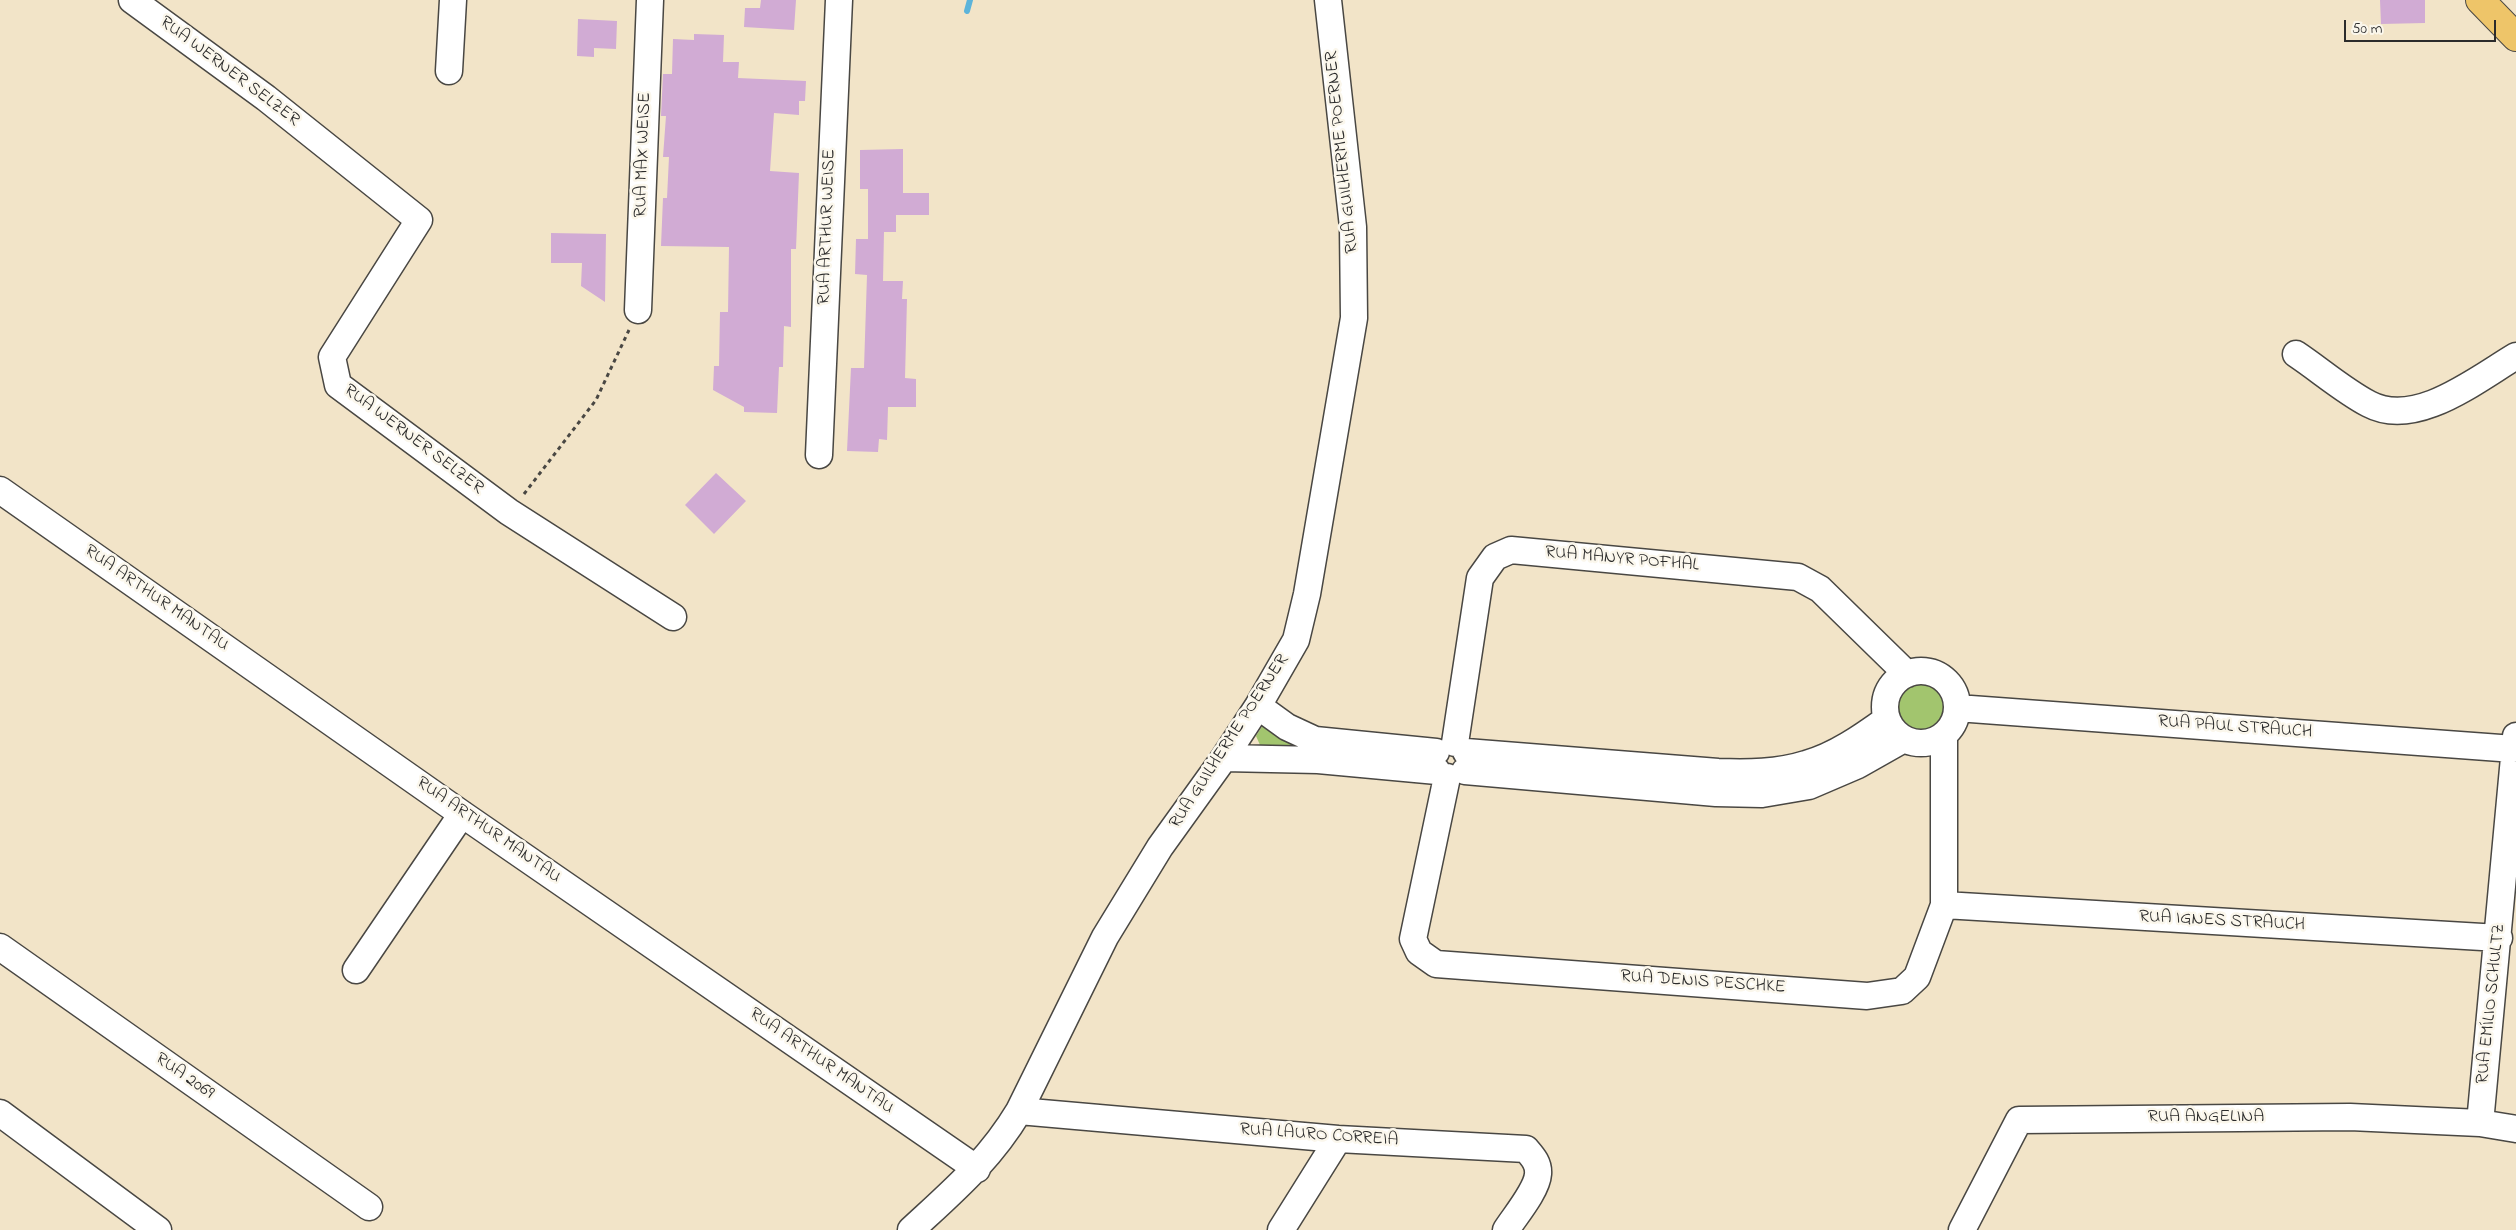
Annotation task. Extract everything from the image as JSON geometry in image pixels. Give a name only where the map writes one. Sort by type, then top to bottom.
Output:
[{"type":"main road","points":[[2480,0],[2516,37]]},
{"type":"street","name":"RUA WERNER SELZER","points":[[132,0],[266,98],[419,220],[332,357],[338,385],[509,512],[673,617]]},
{"type":"street","points":[[449,71],[453,0]]},
{"type":"street","name":"RUA MAX WEISE","points":[[638,310],[650,0]]},
{"type":"street","name":"RUA ARTHUR WEISE","points":[[819,454],[839,0]]},
{"type":"street","name":"RUA GUILHERME POERNER","points":[[911,1230],[977,1169],[1003,1138],[1019,1111],[1105,937],[1160,847],[1224,758],[1258,706],[1296,640],[1307,594],[1354,318],[1354,227],[1328,0]]},
{"type":"street","points":[[2296,354],[2370,405],[2400,412],[2430,406],[2516,356]]},
{"type":"street","name":"RUA ARTHUR MANTAU","points":[[0,490],[462,814],[977,1169]]},
{"type":"street","name":"RUA MANYR POFHAL","points":[[1451,761],[1480,578],[1495,557],[1512,550],[1798,577],[1820,589],[1907,674]]},
{"type":"street","points":[[1921,671],[1934,673],[1946,681],[1954,693],[1957,708],[1953,723],[1944,735],[1930,742],[1916,743],[1904,739],[1893,731],[1886,719],[1884,706],[1887,693],[1895,681],[1907,674],[1921,671]]},
{"type":"street","points":[[1258,706],[1287,727],[1315,740],[1451,761],[1707,793],[1762,794],[1809,786],[1858,765],[1904,739]]},
{"type":"street","name":"RUA PAUL STRAUCH","points":[[1957,708],[2515,742]]},
{"type":"street","points":[[1224,758],[1451,761],[1754,773],[1806,764],[1850,745],[1886,719]]},
{"type":"street","name":"RUA DENIS PESCHKE","points":[[1451,761],[1413,939],[1419,952],[1436,964],[1867,996],[1902,990],[1917,977],[1944,905],[1944,735]]},
{"type":"street","name":"RUA EMÍLIO SCHULTZ","points":[[2480,1124],[2499,938],[2515,742]]},
{"type":"street","points":[[356,970],[462,814]]},
{"type":"street","name":"RUA IGNES STRAUCH","points":[[1944,905],[2499,938]]},
{"type":"street","name":"RUA 2069","points":[[0,947],[369,1207]]},
{"type":"street","name":"RUA LAURO CORREIA","points":[[1019,1111],[1338,1139],[1526,1148],[1536,1160],[1538,1174],[1533,1188],[1506,1230]]},
{"type":"street","points":[[0,1113],[158,1230]]},
{"type":"street","name":"RUA ANGELINA","points":[[1962,1230],[2019,1120],[2350,1117],[2480,1124],[2516,1129]]},
{"type":"street","points":[[1281,1230],[1338,1139]]},
{"type":"path","points":[[509,512],[596,400],[638,310]]},
{"type":"green space","points":[[1921,677],[1932,679],[1945,690],[1950,706],[1948,717],[1937,730],[1921,735],[1910,733],[1897,722],[1892,706],[1894,695],[1905,682]]},
{"type":"green space","points":[[1263,725],[1312,749],[1265,748],[1260,745],[1256,736]]},
{"type":"building","points":[[761,0],[796,0],[794,30],[744,27],[745,8],[760,8]]},
{"type":"building","points":[[2380,0],[2425,0],[2425,23],[2381,24]]},
{"type":"building","points":[[578,19],[617,21],[616,49],[594,48],[594,57],[577,56]]},
{"type":"building","points":[[694,34],[724,35],[723,62],[739,62],[738,78],[806,81],[805,101],[799,101],[799,115],[774,113],[770,171],[799,173],[796,249],[791,249],[791,327],[784,326],[783,367],[779,367],[777,413],[744,412],[744,407],[713,390],[714,366],[719,366],[720,312],[728,312],[729,247],[661,246],[663,198],[667,198],[669,157],[663,157],[666,116],[661,116],[663,74],[672,74],[673,39],[694,40]]},
{"type":"building","points":[[903,149],[903,193],[929,193],[929,215],[896,215],[896,232],[884,232],[883,281],[903,281],[902,299],[907,299],[905,378],[916,379],[916,407],[888,407],[887,440],[879,439],[878,452],[847,451],[851,368],[864,368],[867,275],[855,274],[856,239],[868,239],[868,189],[860,189],[860,150]]},
{"type":"building","points":[[551,233],[606,234],[605,302],[581,286],[582,263],[551,263]]},
{"type":"building","points":[[716,473],[746,501],[714,534],[685,505]]},
{"type":"waterway","points":[[967,11],[970,0]]}]
